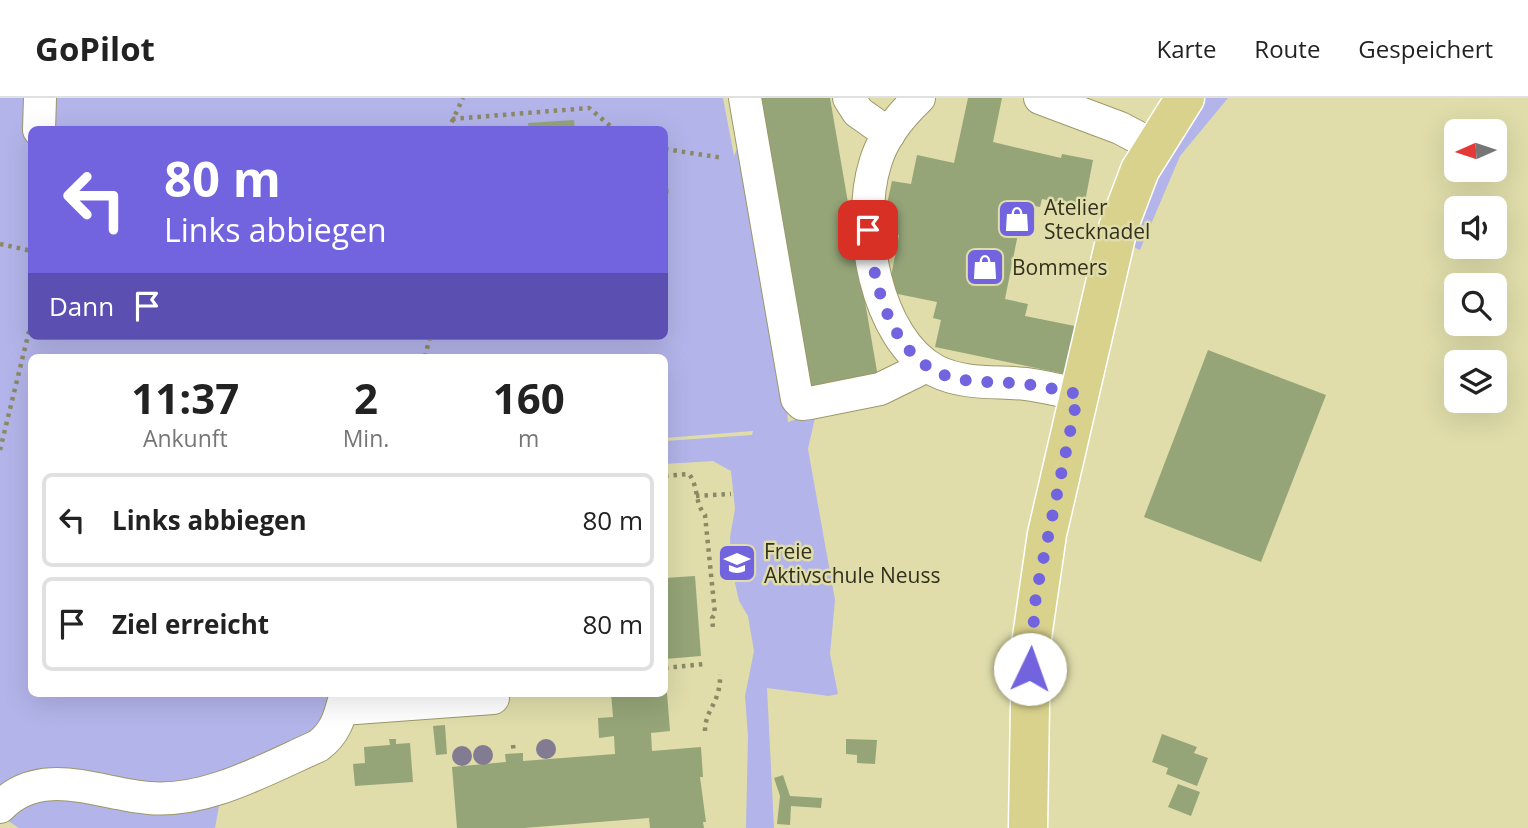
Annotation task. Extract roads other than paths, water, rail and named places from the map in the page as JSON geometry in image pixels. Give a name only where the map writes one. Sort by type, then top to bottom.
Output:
[{"type":"main road","points":[[1028,828],[1030,656],[1036,594],[1078,394],[1129,193],[1154,146],[1185,98]]},
{"type":"lane","points":[[40,98],[40,126]]},
{"type":"lane","points":[[745,98],[797,400],[802,404],[810,404],[880,389],[927,366]]},
{"type":"lane","points":[[849,98],[858,112],[889,134]]},
{"type":"lane","points":[[919,98],[889,134],[875,161],[868,192],[870,250],[879,289],[892,323],[908,349],[927,366],[967,380],[1025,384],[1078,394]]},
{"type":"lane","points":[[1041,98],[1120,128],[1154,146]]},
{"type":"lane","points":[[0,807],[14,795],[45,784],[74,785],[157,799],[186,797],[208,791],[318,746],[330,737],[344,701],[493,698]]},
{"type":"place","name":"Atelier Stecknadel","points":[[1017,219]]},
{"type":"place","name":"Bommers","points":[[985,267]]},
{"type":"place","name":"Freie Aktivschule Neuss","points":[[737,563]]}]
